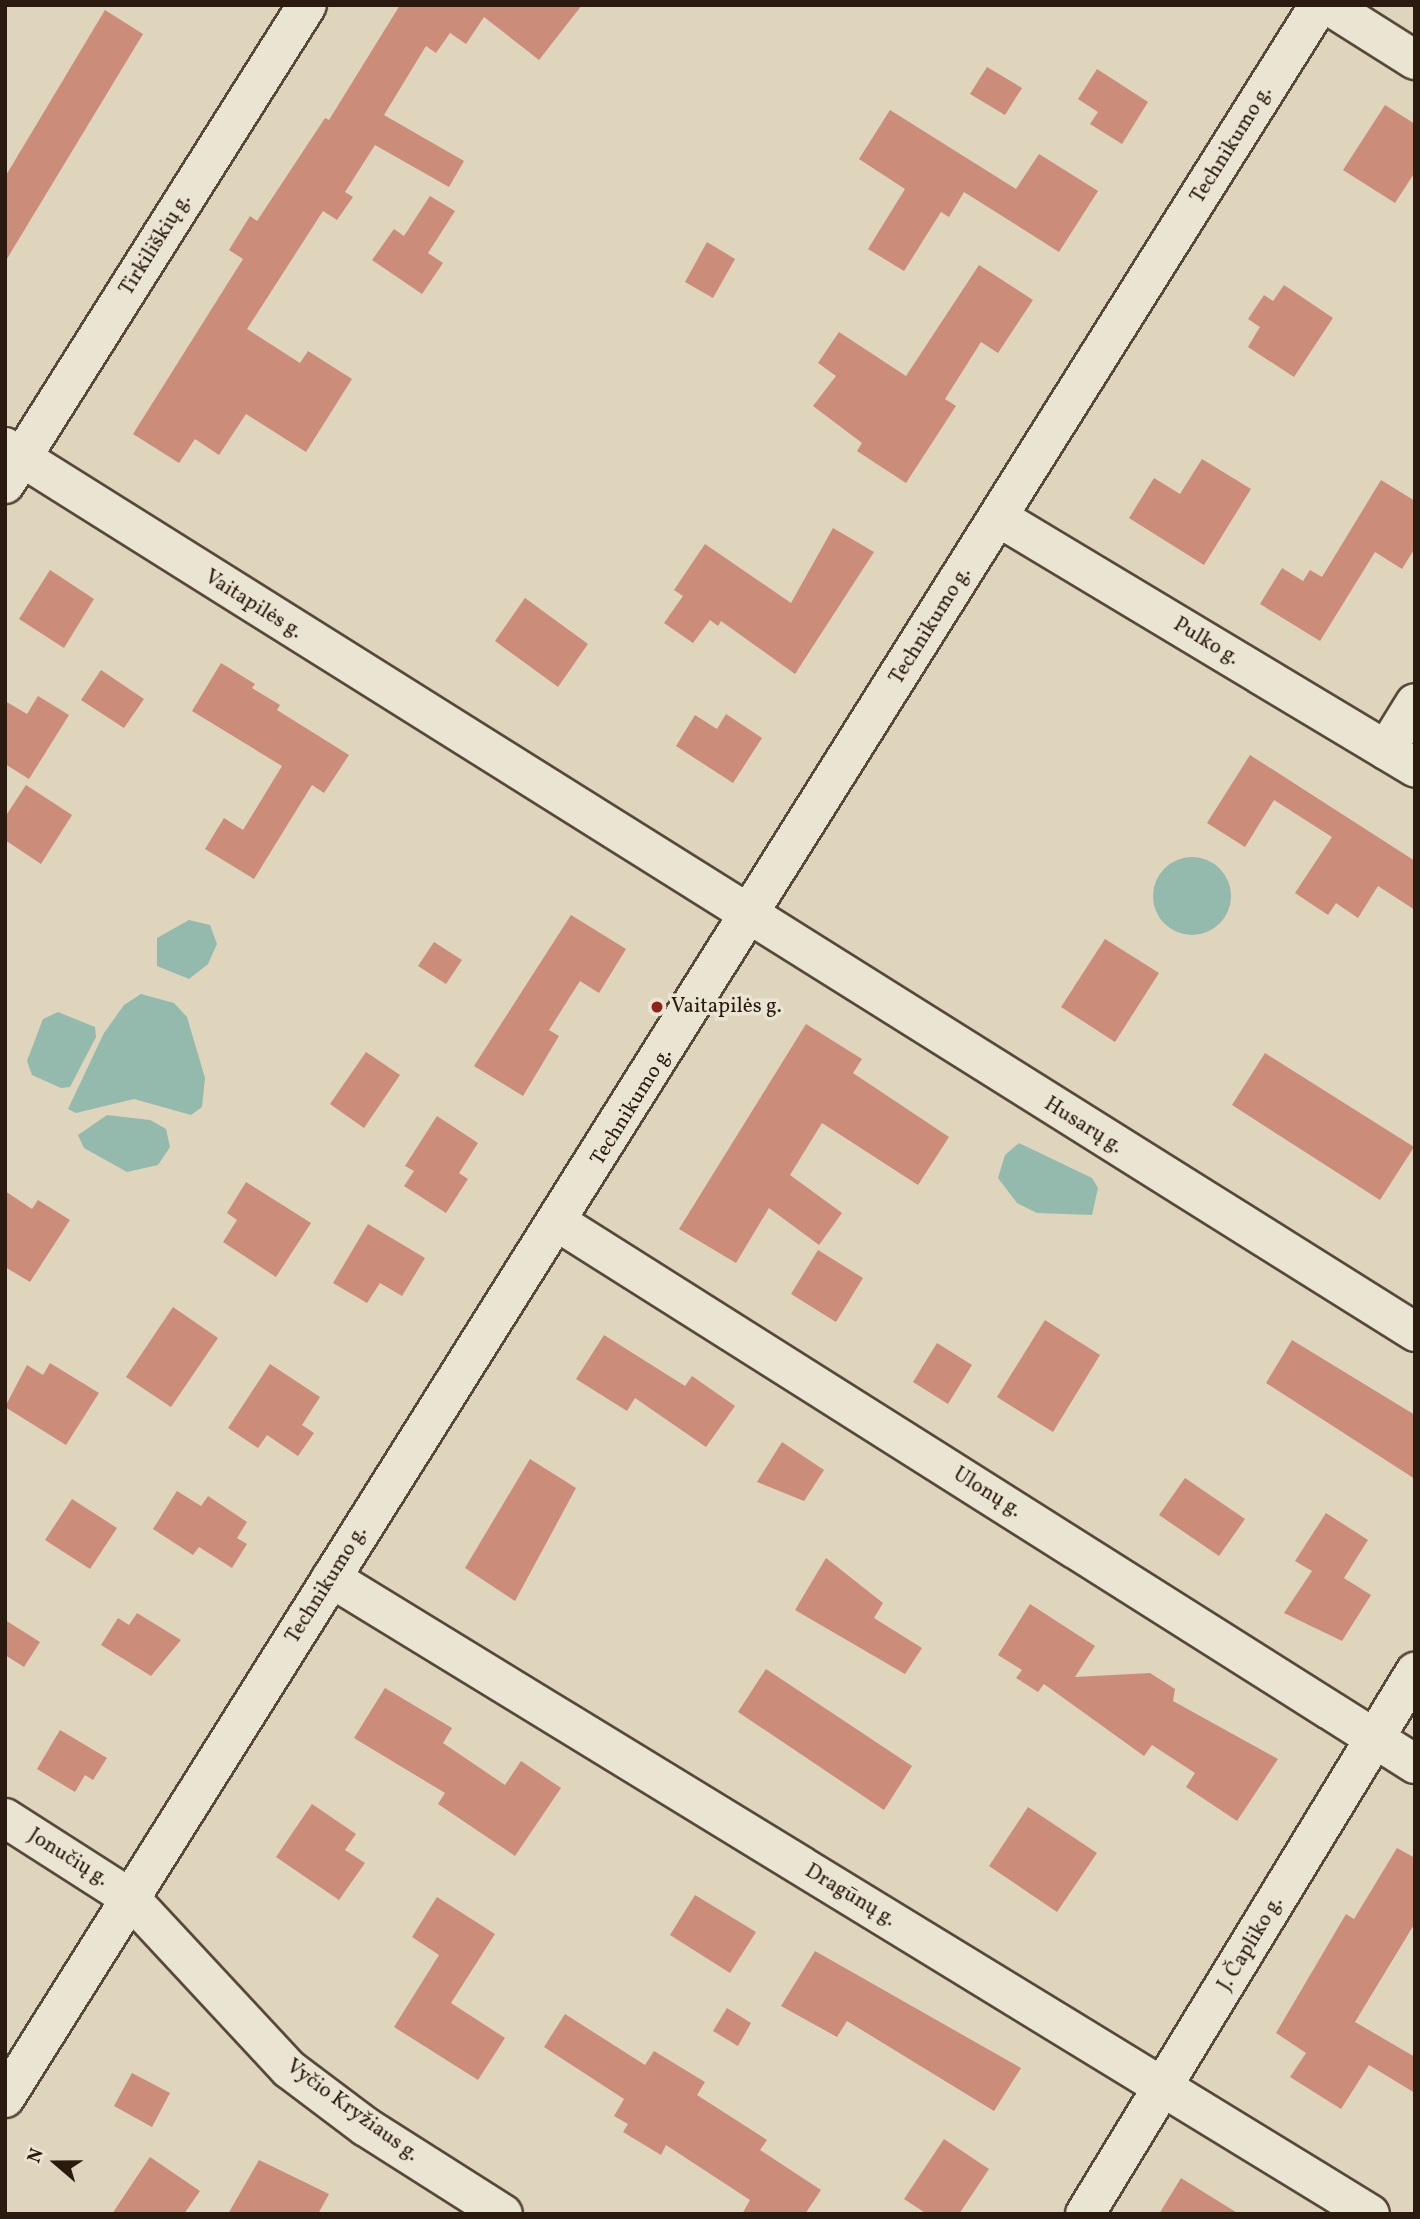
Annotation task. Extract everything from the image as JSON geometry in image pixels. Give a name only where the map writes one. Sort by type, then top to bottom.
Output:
[{"type":"street","name":"Tirkiliškių g.","points":[[11,463],[307,5]]},
{"type":"street","name":"Technikumo g.","points":[[5,2098],[331,1578],[750,919],[1319,5]]},
{"type":"street","points":[[1328,5],[1415,60]]},
{"type":"street","name":"Vaitapilės g.","points":[[11,463],[750,919]]},
{"type":"street","name":"Pulko g.","points":[[998,517],[1400,759]]},
{"type":"street","points":[[1400,759],[1415,703]]},
{"type":"street","name":"Husarų g.","points":[[750,919],[1415,1332]]},
{"type":"street","name":"Ulonų g.","points":[[559,1223],[1415,1764]]},
{"type":"street","name":"Dragūnų g.","points":[[331,1578],[1370,2214]]},
{"type":"street","name":"J. Čapliko g.","points":[[1085,2214],[1415,1672]]},
{"type":"street","name":"Jonučių g.","points":[[5,1818],[130,1898]]},
{"type":"street","name":"Vyčio Kryžiaus g.","points":[[130,1898],[289,2069],[366,2127],[503,2214]]},
{"type":"water","points":[[1192,857],[1207,860],[1220,868],[1228,881],[1231,896],[1228,911],[1220,924],[1207,932],[1192,935],[1177,932],[1164,924],[1156,911],[1153,896],[1156,881],[1164,868],[1177,860]]},
{"type":"water","points":[[189,920],[210,925],[217,944],[208,964],[189,979],[157,966],[157,938]]},
{"type":"water","points":[[141,994],[174,1003],[187,1017],[205,1078],[202,1107],[191,1115],[134,1099],[76,1113],[68,1109],[104,1033],[124,1005]]},
{"type":"water","points":[[58,1012],[95,1027],[96,1037],[70,1087],[61,1088],[32,1075],[27,1061],[43,1019]]},
{"type":"water","points":[[107,1115],[150,1120],[166,1129],[170,1147],[158,1165],[127,1172],[84,1148],[78,1135]]},
{"type":"water","points":[[1019,1143],[1092,1178],[1098,1188],[1092,1215],[1037,1213],[1017,1203],[998,1178],[1005,1155]]},
{"type":"building","points":[[400,5],[582,5],[539,60],[484,17],[466,44],[450,33],[436,53],[426,46],[384,115],[464,161],[449,187],[375,145],[345,192],[353,197],[337,220],[323,211],[247,329],[300,363],[308,351],[352,379],[306,452],[246,414],[219,455],[195,439],[179,463],[133,434],[243,259],[229,250],[250,216],[257,221],[325,118],[329,120]]},
{"type":"building","points":[[105,10],[143,34],[5,262],[5,177]]},
{"type":"building","points":[[987,67],[1022,88],[1005,115],[970,94]]},
{"type":"building","points":[[1097,69],[1148,102],[1122,144],[1090,124],[1098,112],[1078,99]]},
{"type":"building","points":[[1385,105],[1415,124],[1415,172],[1395,203],[1343,170]]},
{"type":"building","points":[[890,110],[1016,189],[1039,154],[1098,191],[1059,252],[964,192],[949,217],[941,212],[904,271],[868,249],[905,189],[859,159]]},
{"type":"building","points":[[430,196],[455,211],[428,253],[443,263],[422,294],[372,260],[394,229],[404,236]]},
{"type":"building","points":[[707,242],[735,259],[713,298],[685,282]]},
{"type":"building","points":[[979,265],[1033,300],[998,353],[981,342],[945,399],[956,406],[906,483],[857,451],[862,443],[813,406],[836,376],[818,363],[839,332],[906,376]]},
{"type":"building","points":[[1284,285],[1333,318],[1294,377],[1248,347],[1260,327],[1248,319],[1264,295],[1273,301]]},
{"type":"building","points":[[1202,459],[1251,489],[1204,565],[1129,518],[1154,478],[1180,494]]},
{"type":"building","points":[[1381,480],[1415,501],[1415,548],[1402,569],[1375,552],[1320,641],[1260,604],[1282,568],[1303,581],[1310,570],[1322,577]]},
{"type":"building","points":[[833,528],[874,552],[795,674],[721,621],[718,626],[710,620],[693,643],[664,623],[683,596],[674,590],[705,544],[791,603]]},
{"type":"building","points":[[50,570],[94,599],[64,648],[19,619]]},
{"type":"building","points":[[525,598],[588,644],[558,687],[495,641]]},
{"type":"building","points":[[221,663],[255,684],[252,688],[280,705],[277,710],[349,755],[324,793],[312,785],[254,879],[205,849],[224,818],[243,830],[282,766],[192,711]]},
{"type":"building","points":[[101,670],[144,699],[124,728],[81,700]]},
{"type":"building","points":[[38,696],[69,715],[29,779],[5,764],[5,701],[27,714]]},
{"type":"building","points":[[726,714],[762,738],[733,783],[676,746],[695,715],[717,729]]},
{"type":"building","points":[[1250,755],[1415,861],[1415,910],[1378,886],[1358,918],[1336,903],[1328,915],[1295,893],[1332,837],[1274,800],[1245,847],[1207,823]]},
{"type":"building","points":[[26,785],[72,815],[41,864],[5,840],[5,817]]},
{"type":"building","points":[[571,915],[626,949],[599,993],[580,981],[549,1030],[559,1036],[523,1096],[474,1066]]},
{"type":"building","points":[[1105,939],[1159,973],[1115,1042],[1061,1007]]},
{"type":"building","points":[[434,942],[462,960],[446,984],[418,966]]},
{"type":"building","points":[[806,1024],[862,1059],[853,1073],[949,1137],[918,1185],[822,1123],[790,1175],[842,1213],[819,1245],[769,1208],[736,1263],[679,1229]]},
{"type":"building","points":[[366,1052],[400,1075],[364,1128],[330,1104]]},
{"type":"building","points":[[1265,1053],[1414,1147],[1380,1200],[1232,1105]]},
{"type":"building","points":[[437,1116],[478,1143],[459,1173],[468,1179],[446,1213],[404,1186],[414,1171],[405,1166]]},
{"type":"building","points":[[246,1182],[311,1223],[276,1277],[223,1242],[237,1220],[227,1213]]},
{"type":"building","points":[[5,1191],[32,1209],[38,1200],[70,1220],[30,1282],[5,1267]]},
{"type":"building","points":[[368,1224],[425,1258],[402,1296],[380,1283],[367,1303],[333,1283]]},
{"type":"building","points":[[818,1250],[863,1278],[836,1322],[791,1294]]},
{"type":"building","points":[[173,1307],[218,1338],[171,1407],[126,1377]]},
{"type":"building","points":[[1045,1320],[1100,1355],[1053,1432],[997,1397]]},
{"type":"building","points":[[604,1335],[685,1386],[692,1376],[735,1406],[706,1447],[635,1398],[627,1411],[576,1379]]},
{"type":"building","points":[[1292,1340],[1415,1415],[1415,1479],[1266,1383]]},
{"type":"building","points":[[937,1343],[972,1365],[948,1404],[913,1382]]},
{"type":"building","points":[[50,1363],[99,1393],[66,1445],[5,1407],[27,1365],[43,1375]]},
{"type":"building","points":[[270,1364],[320,1397],[302,1425],[314,1433],[298,1456],[267,1435],[258,1448],[228,1428]]},
{"type":"building","points":[[782,1442],[824,1470],[804,1501],[757,1482]]},
{"type":"building","points":[[530,1459],[576,1488],[515,1601],[465,1568]]},
{"type":"building","points":[[1185,1478],[1245,1519],[1219,1556],[1159,1515]]},
{"type":"building","points":[[177,1491],[201,1506],[208,1496],[247,1522],[237,1538],[247,1544],[232,1568],[199,1547],[193,1555],[153,1529]]},
{"type":"building","points":[[72,1499],[117,1528],[90,1569],[45,1540]]},
{"type":"building","points":[[1326,1513],[1368,1540],[1344,1578],[1371,1595],[1342,1641],[1284,1613],[1312,1571],[1295,1561]]},
{"type":"building","points":[[826,1558],[883,1603],[874,1618],[922,1648],[905,1674],[795,1610]]},
{"type":"building","points":[[1030,1604],[1095,1646],[1075,1677],[1150,1673],[1175,1689],[1173,1701],[1278,1759],[1237,1821],[1186,1787],[1195,1773],[1152,1745],[1144,1756],[1044,1684],[1038,1692],[1016,1678],[1022,1670],[998,1655]]},
{"type":"building","points":[[137,1613],[181,1640],[151,1676],[101,1645],[118,1618],[129,1625]]},
{"type":"building","points":[[5,1620],[40,1642],[24,1667],[5,1655]]},
{"type":"building","points":[[766,1669],[912,1766],[884,1810],[738,1712]]},
{"type":"building","points":[[385,1688],[452,1728],[443,1743],[505,1785],[521,1761],[561,1788],[515,1856],[438,1804],[445,1793],[354,1738]]},
{"type":"building","points":[[60,1730],[107,1758],[93,1780],[85,1775],[75,1792],[37,1769]]},
{"type":"building","points":[[312,1804],[356,1834],[345,1850],[365,1863],[339,1900],[276,1857]]},
{"type":"building","points":[[1028,1807],[1097,1853],[1057,1912],[989,1866]]},
{"type":"building","points":[[1397,1848],[1415,1858],[1415,1923],[1355,2022],[1415,2057],[1415,2093],[1369,2065],[1341,2109],[1290,2077],[1306,2053],[1276,2033],[1346,1914],[1354,1919]]},
{"type":"building","points":[[695,1895],[756,1932],[730,1973],[670,1935]]},
{"type":"building","points":[[437,1897],[495,1934],[451,2003],[505,2038],[478,2080],[394,2027],[439,1955],[412,1937]]},
{"type":"building","points":[[815,1951],[1021,2068],[994,2111],[847,2021],[837,2037],[781,2006]]},
{"type":"building","points":[[727,2008],[751,2023],[738,2046],[713,2031]]},
{"type":"building","points":[[565,2014],[645,2065],[654,2051],[705,2082],[697,2095],[767,2140],[760,2150],[821,2190],[805,2214],[742,2214],[750,2200],[666,2145],[661,2155],[623,2132],[628,2124],[614,2116],[624,2099],[544,2047]]},
{"type":"building","points":[[132,2073],[170,2093],[152,2127],[114,2106]]},
{"type":"building","points":[[944,2139],[989,2169],[959,2214],[927,2214],[904,2199]]},
{"type":"building","points":[[150,2157],[200,2191],[184,2214],[112,2214]]},
{"type":"building","points":[[259,2160],[329,2194],[318,2214],[228,2214]]},
{"type":"building","points":[[1181,2178],[1239,2214],[1159,2214]]},
{"type":"place","name":"Vaitapilės g.","points":[[657,1007]]}]
